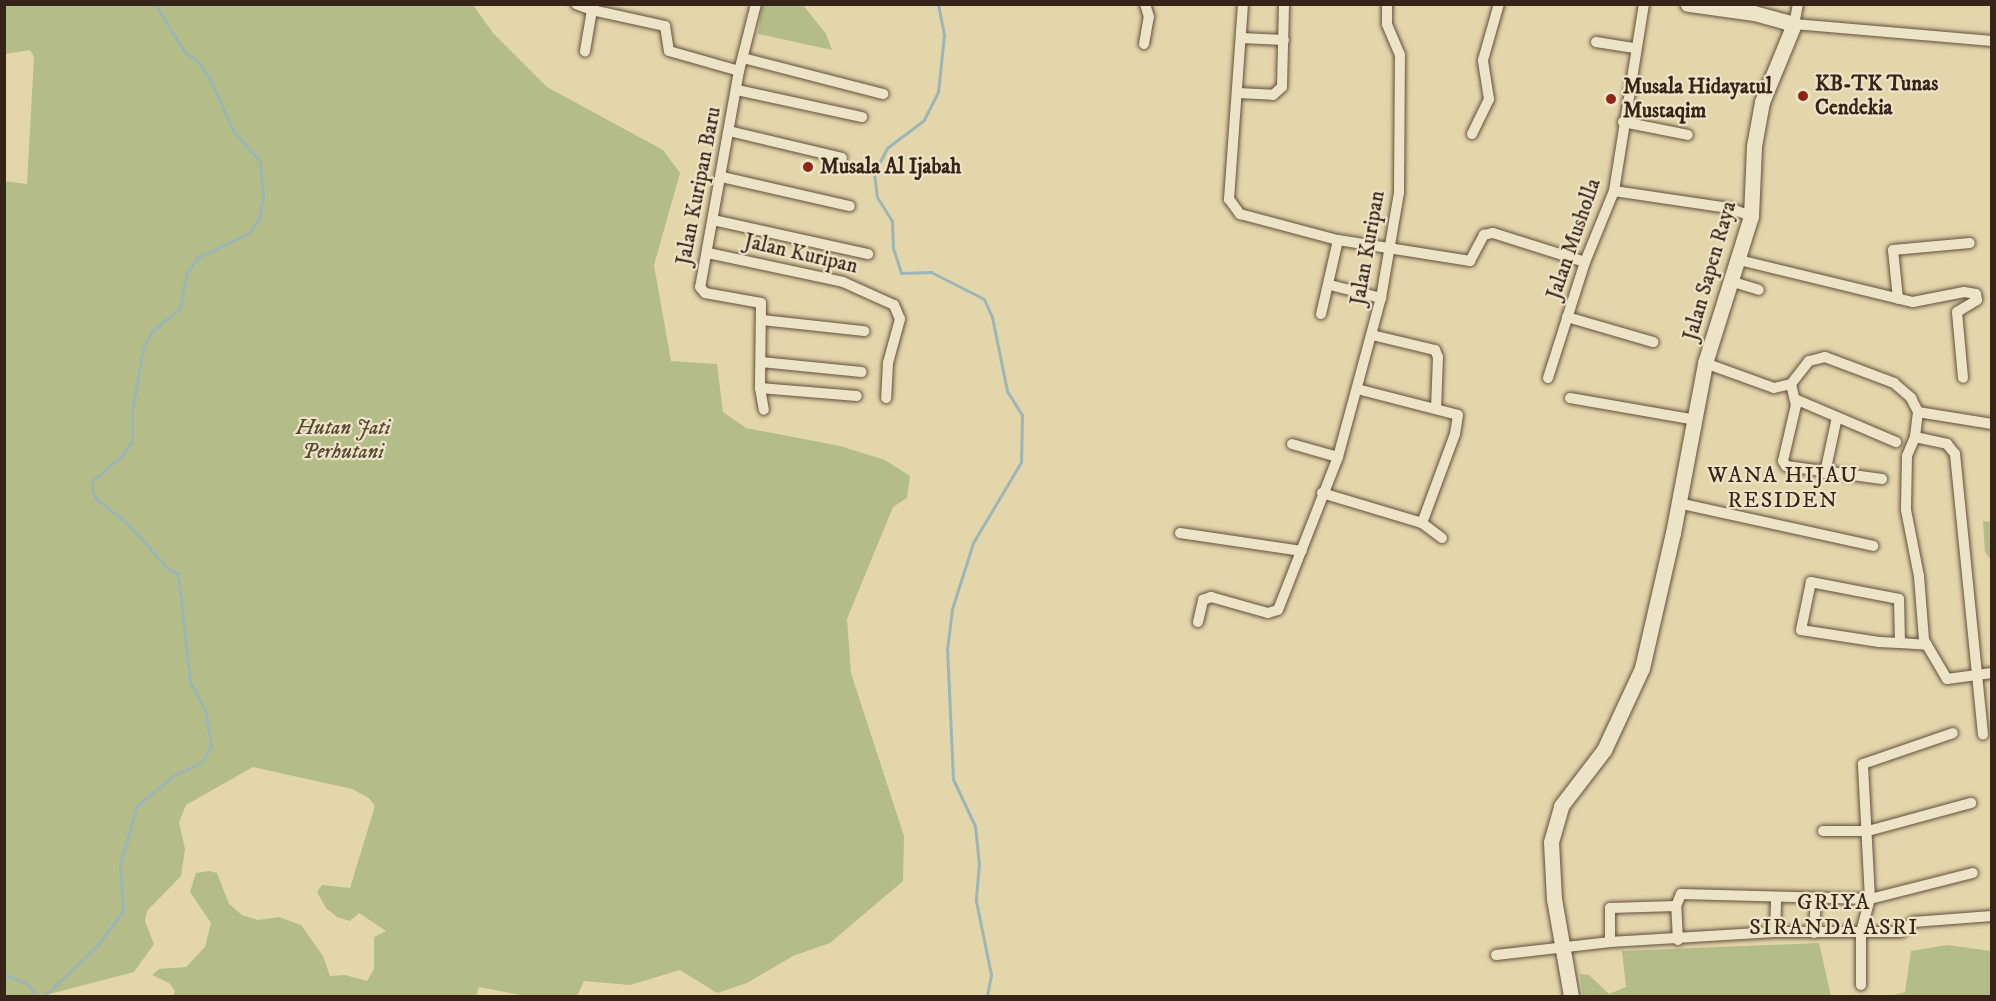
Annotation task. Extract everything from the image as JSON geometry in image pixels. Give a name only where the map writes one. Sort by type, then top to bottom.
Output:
[{"type":"street","points":[[576,4],[665,26],[669,51],[739,71]]},
{"type":"street","name":"Jalan Kuripan Baru","points":[[756,4],[739,71],[702,292],[757,300],[762,306],[762,320]]},
{"type":"street","points":[[1144,44],[1149,17],[1145,4]]},
{"type":"street","name":"Jalan Kuripan","points":[[1243,4],[1231,206],[1240,213],[1338,240],[1330,285],[1321,314]]},
{"type":"street","points":[[1238,93],[1280,92],[1284,4]]},
{"type":"street","name":"Jalan Kuripan","points":[[1198,622],[1203,600],[1211,597],[1268,613],[1278,610],[1338,457],[1381,298],[1399,194],[1400,55],[1387,24],[1387,4]]},
{"type":"street","points":[[1472,134],[1489,99],[1483,60],[1499,4]]},
{"type":"street","name":"Jalan Musholla","points":[[1548,378],[1585,262],[1614,190],[1623,122],[1644,4]]},
{"type":"street","points":[[1688,4],[1755,13],[1794,24],[1992,41]]},
{"type":"street","points":[[1794,24],[1798,4]]},
{"type":"street","points":[[585,51],[593,7]]},
{"type":"street","name":"Jalan Sapen Raya","points":[[1571,996],[1550,867],[1556,823],[1561,806],[1604,750],[1620,719],[1641,668],[1673,533],[1705,363],[1751,216],[1754,146],[1762,102],[1794,24]]},
{"type":"street","points":[[1241,38],[1284,40]]},
{"type":"street","points":[[1596,42],[1635,48]]},
{"type":"street","points":[[743,58],[883,94]]},
{"type":"street","points":[[737,90],[862,117]]},
{"type":"street","points":[[1623,122],[1688,135]]},
{"type":"street","points":[[729,131],[842,158]]},
{"type":"street","points":[[722,177],[850,206]]},
{"type":"street","points":[[1614,190],[1729,208],[1751,216]]},
{"type":"street","name":"Jalan Kuripan","points":[[713,220],[868,254]]},
{"type":"street","points":[[1338,240],[1470,261],[1484,235],[1493,233],[1585,262]]},
{"type":"street","points":[[1898,298],[1893,250],[1970,243]]},
{"type":"street","name":"Jalan Kuripan","points":[[708,253],[843,282],[894,305],[900,319],[888,363],[886,398]]},
{"type":"street","points":[[1739,260],[1913,302],[1964,292],[1976,294],[1977,300],[1957,312],[1963,378]]},
{"type":"street","points":[[1730,281],[1759,290]]},
{"type":"street","points":[[1330,285],[1381,298]]},
{"type":"street","points":[[1567,317],[1653,342]]},
{"type":"street","points":[[764,410],[760,388],[762,320],[864,331]]},
{"type":"street","points":[[1372,334],[1435,350],[1438,357],[1436,408]]},
{"type":"street","points":[[1705,363],[1774,388],[1791,384],[1809,362],[1825,357],[1894,383],[1911,398],[1918,412],[1915,437],[1906,456],[1906,510],[1918,576],[1925,642],[1947,679],[1992,673]]},
{"type":"street","points":[[761,362],[862,372]]},
{"type":"street","points":[[1791,384],[1795,399],[1792,431],[1784,464],[1825,473],[1882,479]]},
{"type":"street","points":[[760,388],[857,396]]},
{"type":"street","points":[[1357,389],[1454,411],[1459,424],[1422,523]]},
{"type":"street","points":[[1570,398],[1696,420]]},
{"type":"street","points":[[1795,399],[1896,442]]},
{"type":"street","points":[[1918,412],[1992,424]]},
{"type":"street","points":[[1825,473],[1837,417]]},
{"type":"street","points":[[1915,437],[1947,444],[1955,454],[1974,674],[1983,735]]},
{"type":"street","points":[[1292,444],[1338,457]]},
{"type":"street","points":[[1322,493],[1422,523],[1442,538]]},
{"type":"street","points":[[1678,503],[1873,546]]},
{"type":"street","points":[[1180,533],[1302,551]]},
{"type":"street","points":[[1900,643],[1899,599],[1811,582],[1801,630],[1900,643],[1925,642]]},
{"type":"street","points":[[1861,985],[1861,932],[1870,899],[1863,764],[1953,733]]},
{"type":"street","points":[[1822,831],[1868,831],[1971,803]]},
{"type":"street","points":[[1678,940],[1676,906],[1678,896],[1686,894],[1816,900],[1870,899],[1973,873]]},
{"type":"street","points":[[1775,932],[1776,898]]},
{"type":"street","points":[[1814,933],[1816,900]]},
{"type":"street","points":[[1611,942],[1610,908],[1676,906]]},
{"type":"street","points":[[1496,955],[1611,942],[1678,940],[1775,932],[1901,932],[1913,922],[1992,916]]},
{"type":"green space","name":"Hutan Jati Perhutani","points":[[5,4],[473,5],[493,33],[547,87],[663,150],[680,173],[654,265],[671,361],[717,364],[723,412],[746,428],[840,446],[885,460],[910,476],[907,498],[893,507],[847,619],[851,673],[904,836],[903,881],[830,943],[793,956],[747,983],[717,993],[680,970],[630,985],[584,981],[577,996],[525,996],[479,987],[476,996],[173,996],[175,991],[169,983],[152,975],[159,969],[186,967],[205,947],[211,923],[190,892],[196,873],[209,871],[217,873],[229,904],[242,915],[258,920],[279,917],[301,925],[323,956],[330,976],[345,975],[367,981],[374,969],[374,937],[386,931],[359,913],[350,921],[337,917],[326,908],[317,892],[322,885],[350,888],[375,806],[369,798],[352,789],[253,767],[186,805],[179,822],[185,849],[181,876],[147,911],[145,921],[154,944],[134,972],[42,996],[5,996],[4,181],[27,184],[34,57],[30,50],[5,54]]},
{"type":"green space","points":[[762,5],[803,5],[826,34],[832,50],[758,34]]},
{"type":"green space","points":[[1983,521],[1991,522],[1991,560],[1985,552]]},
{"type":"green space","points":[[1819,943],[1831,996],[1583,996],[1580,974],[1589,975],[1609,994],[1626,987],[1622,951]]},
{"type":"green space","points":[[1947,945],[1991,951],[1991,996],[1890,996],[1905,992],[1911,951]]},
{"type":"waterway","points":[[44,996],[97,946],[123,911],[120,864],[137,806],[174,775],[202,762],[211,746],[205,710],[190,682],[178,573],[169,570],[127,523],[96,499],[92,491],[92,481],[121,457],[132,442],[132,411],[143,348],[151,332],[180,308],[187,273],[197,258],[249,233],[259,219],[263,196],[260,161],[234,132],[210,79],[199,63],[184,51],[155,4]]},
{"type":"waterway","points":[[938,4],[944,35],[938,92],[924,120],[887,148],[874,173],[877,197],[892,221],[893,248],[901,273],[931,272],[984,299],[992,317],[1007,391],[1022,415],[1021,462],[973,543],[952,609],[947,647],[953,779],[975,826],[979,863],[976,901],[991,975],[987,996]]},
{"type":"waterway","points":[[4,975],[27,983],[36,996]]},
{"type":"place","name":"KB-TK Tunas Cendekia","points":[[1803,96]]},
{"type":"place","name":"Musala Hidayatul Mustaqim","points":[[1611,99]]},
{"type":"place","name":"Musala Al Ijabah","points":[[808,167]]},
{"type":"district","name":"WANA HIJAU RESIDEN","points":[[1783,488]]},
{"type":"district","name":"GRIYA SIRANDA ASRI","points":[[1834,914]]}]
